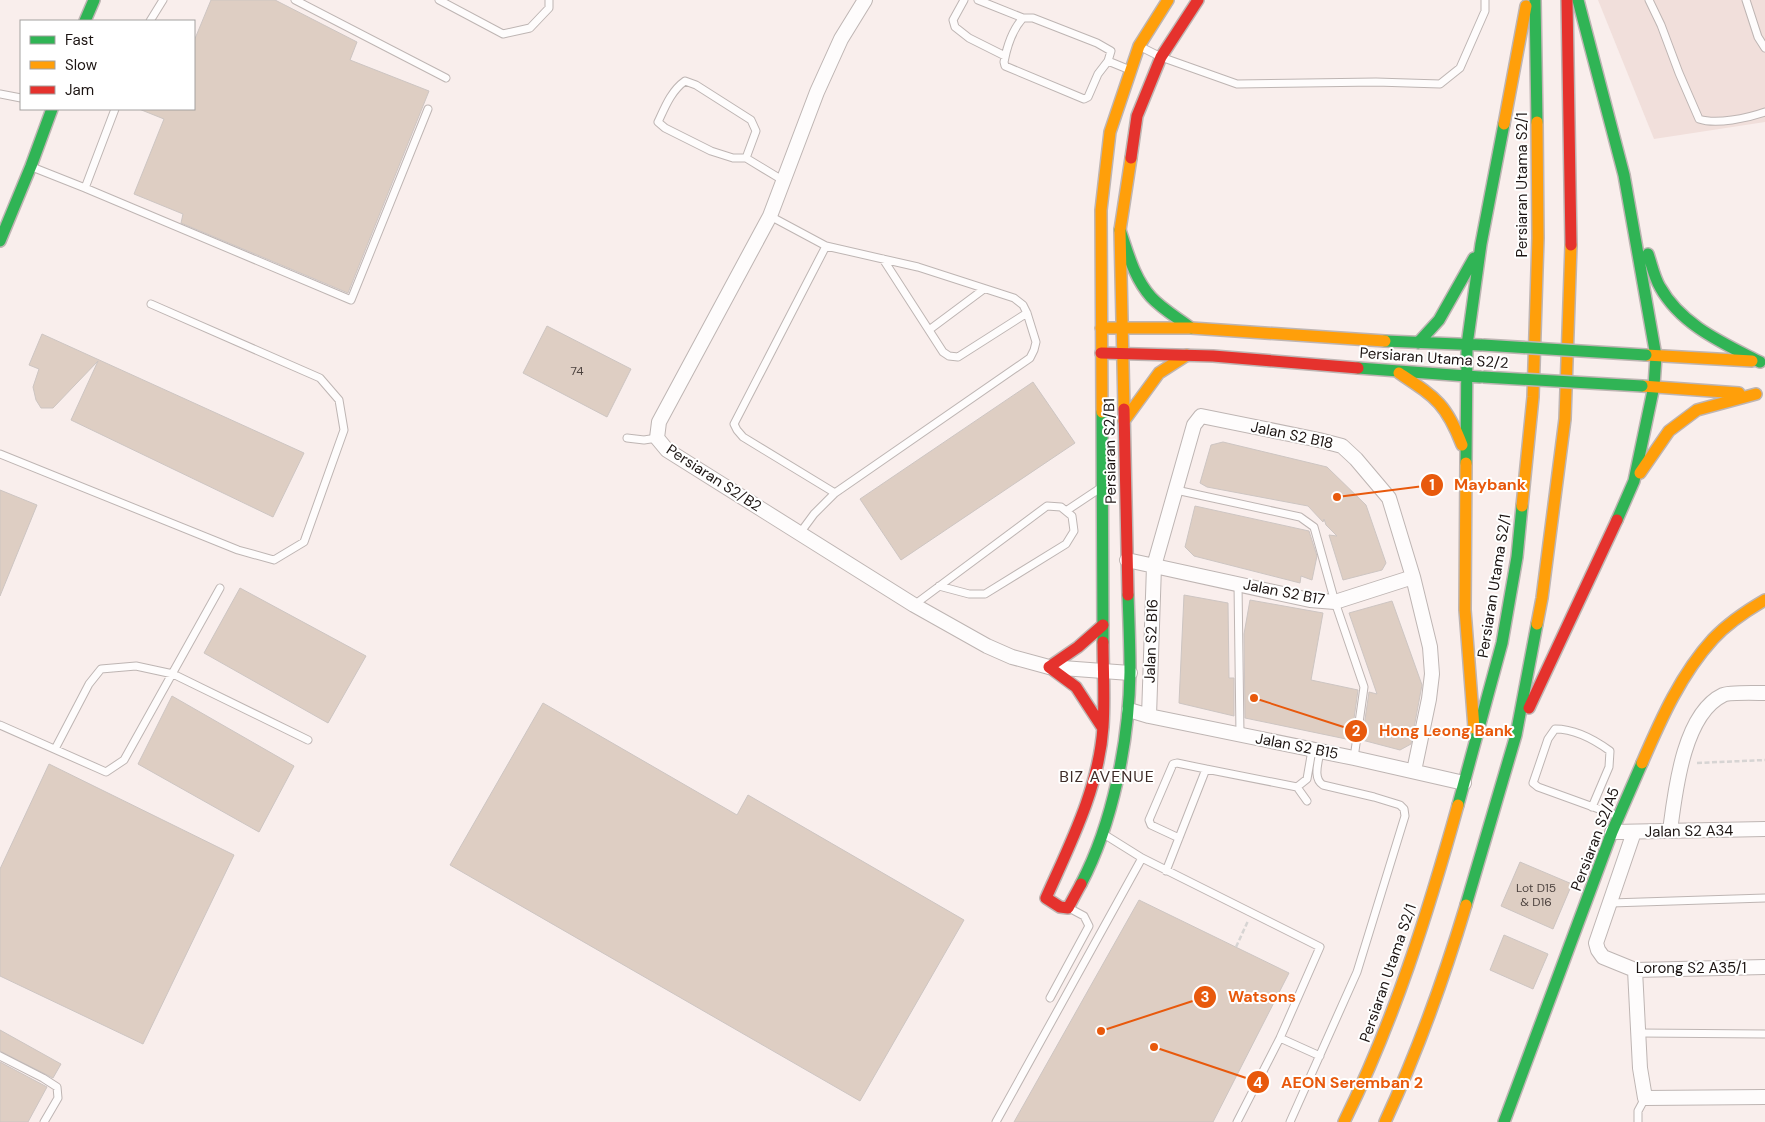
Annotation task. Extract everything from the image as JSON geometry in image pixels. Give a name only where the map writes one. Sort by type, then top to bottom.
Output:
[{"type":"main road","points":[[86,20],[94,0]]},
{"type":"main road","name":"Persiaran S2/B1","points":[[1168,0],[1139,46],[1110,132],[1101,210],[1103,728],[1096,771],[1082,817],[1046,898],[1068,908],[1086,874],[1102,833],[1115,784],[1128,710],[1130,673],[1120,230],[1137,116],[1161,57],[1198,0]]},
{"type":"main road","points":[[1475,745],[1465,610],[1467,345],[1481,244],[1527,0]]},
{"type":"main road","name":"Persiaran Utama S2/1","points":[[1344,1122],[1367,1075],[1397,999],[1422,927],[1502,644],[1516,557],[1533,398],[1538,238],[1535,0]]},
{"type":"main road","points":[[1385,1122],[1401,1088],[1453,948],[1516,735],[1542,598],[1565,419],[1571,243],[1567,0]]},
{"type":"main road","points":[[1578,0],[1624,175],[1651,356],[1634,481]]},
{"type":"main road","points":[[0,241],[52,110]]},
{"type":"main road","points":[[1629,202],[1660,287],[1674,306],[1706,334],[1762,362]]},
{"type":"main road","points":[[1120,230],[1134,272],[1142,286],[1151,298],[1191,328]]},
{"type":"main road","points":[[1418,343],[1439,320],[1481,244]]},
{"type":"main road","name":"Persiaran Utama S2/2","points":[[1101,328],[1191,328],[1762,362]]},
{"type":"main road","name":"Persiaran Utama S2/2","points":[[1101,353],[1123,352],[1279,360],[1399,372],[1760,394]]},
{"type":"main road","points":[[1124,421],[1148,386],[1159,374],[1187,355]]},
{"type":"main road","points":[[1399,372],[1444,407],[1454,423],[1466,455]]},
{"type":"main road","points":[[1516,735],[1608,541],[1634,481],[1669,431],[1697,410],[1760,394]]},
{"type":"main road","name":"Persiaran S2/A5","points":[[1504,1122],[1618,816],[1657,728],[1682,680],[1713,639],[1743,613],[1765,600]]},
{"type":"main road","points":[[1103,625],[1078,647],[1049,667],[1076,687],[1103,728]]},
{"type":"street","name":"Persiaran S2/B2","points":[[865,0],[841,39],[816,92],[770,216],[659,422],[657,438],[667,450],[914,605],[987,646],[1012,657],[1049,667],[1130,673]]},
{"type":"street","name":"Jalan S2 B18","points":[[1154,566],[1194,424],[1201,416],[1342,446],[1356,459],[1389,498],[1413,577],[1430,647],[1432,674],[1429,699],[1414,771]]},
{"type":"street","name":"Jalan S2 B17","points":[[1128,560],[1310,600],[1335,602],[1413,577]]},
{"type":"street","name":"Jalan S2 B16","points":[[1149,716],[1154,566]]},
{"type":"street","points":[[1670,831],[1681,763],[1688,741],[1698,721],[1708,707],[1724,695],[1765,692]]},
{"type":"street","name":"Jalan S2 B15","points":[[1128,710],[1464,783]]},
{"type":"street","name":"Jalan S2 A34","points":[[1612,832],[1765,829]]},
{"type":"street","name":"Lorong S2 A35/1","points":[[1634,832],[1612,903],[1596,943],[1602,957],[1635,970],[1765,967]]},
{"type":"street","points":[[1635,970],[1640,1068],[1645,1098],[1765,1097]]},
{"type":"lane","points":[[151,20],[162,0]]},
{"type":"lane","points":[[295,0],[446,78]]},
{"type":"lane","points":[[439,0],[503,34],[530,28],[549,8],[549,0]]},
{"type":"lane","points":[[964,0],[953,20],[955,27],[969,38],[1005,56]]},
{"type":"lane","points":[[978,0],[1023,18],[1032,18],[1097,43],[1110,51],[1108,61],[1098,74],[1088,97],[1084,99],[1008,68],[1004,62],[1005,56],[1012,33],[1023,18]]},
{"type":"lane","points":[[1139,46],[1161,57],[1237,84],[1376,82],[1440,84],[1460,68],[1486,11],[1485,0]]},
{"type":"lane","points":[[1649,0],[1699,119],[1708,122],[1753,116],[1765,112]]},
{"type":"lane","points":[[1746,0],[1758,37],[1765,48]]},
{"type":"lane","points":[[1108,61],[1130,70]]},
{"type":"lane","points":[[746,158],[756,131],[751,120],[696,85],[685,81],[680,85],[668,100],[658,122],[665,128],[711,151],[733,158],[746,158],[784,181]]},
{"type":"lane","points":[[0,94],[20,98]]},
{"type":"lane","points":[[31,166],[351,300],[428,109]]},
{"type":"lane","points":[[86,188],[115,110]]},
{"type":"lane","points":[[770,216],[826,246],[918,267],[1014,298],[1023,305],[1036,342],[1030,358],[835,492],[814,514],[800,533]]},
{"type":"lane","points":[[826,246],[734,424],[743,437],[835,492]]},
{"type":"lane","points":[[883,260],[943,352],[949,356],[958,357],[1027,313]]},
{"type":"lane","points":[[929,330],[984,289]]},
{"type":"lane","points":[[0,454],[238,550],[274,560],[304,542],[344,430],[339,400],[320,378],[151,304]]},
{"type":"lane","points":[[627,438],[644,440],[657,438]]},
{"type":"lane","points":[[1066,511],[1102,486]]},
{"type":"lane","points":[[1176,490],[1300,517],[1314,527],[1335,602],[1364,687],[1354,758]]},
{"type":"lane","points":[[914,605],[939,586],[1047,506],[1061,507],[1072,516],[1074,531],[1066,544],[985,594],[969,594],[939,586]]},
{"type":"lane","points":[[1238,584],[1240,735]]},
{"type":"lane","points":[[0,725],[106,772],[124,760],[220,588]]},
{"type":"lane","points":[[55,749],[90,684],[101,669],[136,666],[173,674],[308,740]]},
{"type":"lane","points":[[1592,807],[1609,766],[1610,751],[1600,744],[1565,729],[1555,729],[1548,739],[1533,783],[1538,787],[1592,807],[1618,816]]},
{"type":"lane","points":[[1297,787],[1307,779],[1316,750]]},
{"type":"lane","points":[[1290,1122],[1357,972],[1405,816],[1404,809],[1400,805],[1323,785],[1318,782],[1316,777],[1316,750]]},
{"type":"lane","points":[[1179,838],[1151,825],[1150,820],[1173,764],[1177,763],[1297,787],[1307,801]]},
{"type":"lane","points":[[1166,871],[1206,769]]},
{"type":"lane","points":[[1102,833],[1166,871],[1320,947],[1280,1038],[1238,1122]]},
{"type":"lane","points":[[996,1122],[1142,858]]},
{"type":"lane","points":[[1612,903],[1765,898]]},
{"type":"lane","points":[[1050,998],[1089,926],[1084,916],[1068,908]]},
{"type":"lane","points":[[1638,1033],[1765,1034]]},
{"type":"lane","points":[[1280,1038],[1320,1056]]},
{"type":"lane","points":[[0,1056],[57,1087],[58,1098],[44,1122]]},
{"type":"lane","points":[[1638,1122],[1638,1111],[1645,1098]]},
{"type":"path","points":[[1681,763],[1765,760]]},
{"type":"path","points":[[1236,947],[1251,912]]},
{"type":"shaded area","points":[[1598,0],[1765,0],[1765,122],[1654,139]]},
{"type":"building","points":[[211,0],[275,0],[357,42],[350,60],[429,91],[348,293],[181,223],[183,214],[134,194],[164,119],[142,110],[195,110],[195,39]]},
{"type":"building","points":[[547,326],[631,369],[607,417],[523,373]]},
{"type":"building","points":[[42,334],[304,453],[273,517],[71,420],[98,361],[53,408],[41,408],[36,400],[33,387],[39,369],[29,365]]},
{"type":"building","points":[[1033,382],[1075,443],[901,560],[860,499]]},
{"type":"building","points":[[1223,442],[1327,467],[1366,505],[1386,563],[1382,570],[1343,580],[1329,535],[1337,536],[1326,525],[1324,519],[1323,522],[1308,506],[1207,487],[1200,483],[1211,445]]},
{"type":"building","points":[[0,490],[37,505],[0,596]]},
{"type":"building","points":[[1195,506],[1309,531],[1317,556],[1312,580],[1301,576],[1300,583],[1194,556],[1185,547]]},
{"type":"building","points":[[240,588],[366,656],[328,723],[204,653]]},
{"type":"building","points":[[1184,595],[1228,603],[1229,678],[1234,678],[1234,716],[1179,703]]},
{"type":"building","points":[[1250,600],[1323,613],[1311,680],[1358,690],[1351,740],[1245,718],[1244,634]]},
{"type":"building","points":[[1392,601],[1422,685],[1411,744],[1400,750],[1362,740],[1369,692],[1377,694],[1349,613]]},
{"type":"building","points":[[172,696],[294,766],[259,832],[138,764]]},
{"type":"building","points":[[543,703],[737,815],[748,795],[964,920],[860,1101],[450,865]]},
{"type":"building","points":[[49,764],[234,855],[143,1044],[0,976],[0,869]]},
{"type":"building","points":[[1520,862],[1572,884],[1553,929],[1501,906]]},
{"type":"building","points":[[1139,900],[1289,973],[1213,1122],[1014,1122]]},
{"type":"building","points":[[1504,935],[1548,954],[1533,989],[1490,970]]},
{"type":"building","points":[[0,1030],[61,1064],[53,1078],[0,1051]]},
{"type":"building","points":[[0,1062],[47,1087],[28,1122],[0,1122]]},
{"type":"traffic: fast","points":[[85,20],[94,0]]},
{"type":"traffic: fast","points":[[1535,0],[1537,122]]},
{"type":"traffic: fast","points":[[1578,0],[1624,175],[1656,356],[1654,386],[1634,481],[1617,520]]},
{"type":"traffic: fast","points":[[0,241],[52,110]]},
{"type":"traffic: fast","points":[[1466,463],[1467,345],[1481,244],[1504,124]]},
{"type":"traffic: fast","points":[[1120,230],[1132,265],[1145,290],[1160,306],[1191,328]]},
{"type":"traffic: fast","points":[[1648,254],[1658,283],[1679,312],[1704,332],[1760,362]]},
{"type":"traffic: fast","points":[[1418,343],[1439,320],[1474,258]]},
{"type":"traffic: fast","points":[[1385,341],[1481,345]]},
{"type":"traffic: fast","points":[[1483,345],[1646,355]]},
{"type":"traffic: fast","points":[[1358,368],[1480,377]]},
{"type":"traffic: fast","points":[[1483,377],[1642,386]]},
{"type":"traffic: fast","points":[[1102,412],[1103,642]]},
{"type":"traffic: fast","points":[[1458,805],[1502,643],[1517,557],[1522,506]]},
{"type":"traffic: fast","points":[[1081,884],[1102,835],[1117,781],[1122,753],[1129,698],[1130,672],[1128,595]]},
{"type":"traffic: fast","points":[[1466,905],[1516,735],[1537,624]]},
{"type":"traffic: fast","points":[[1504,1122],[1612,832],[1642,763]]},
{"type":"traffic: slow","points":[[1102,412],[1101,210],[1110,132],[1139,46],[1168,0]]},
{"type":"traffic: slow","points":[[1504,124],[1526,6]]},
{"type":"traffic: slow","points":[[1522,506],[1533,397],[1538,238],[1537,122]]},
{"type":"traffic: slow","points":[[1124,409],[1120,230],[1131,158]]},
{"type":"traffic: slow","points":[[1537,624],[1565,419],[1571,245]]},
{"type":"traffic: slow","points":[[1101,328],[1191,328],[1385,341]]},
{"type":"traffic: slow","points":[[1124,421],[1159,373],[1187,355]]},
{"type":"traffic: slow","points":[[1646,355],[1752,361]]},
{"type":"traffic: slow","points":[[1399,373],[1422,388],[1438,402],[1445,410],[1462,445]]},
{"type":"traffic: slow","points":[[1642,386],[1739,393]]},
{"type":"traffic: slow","points":[[1640,473],[1669,431],[1697,410],[1756,394]]},
{"type":"traffic: slow","points":[[1466,463],[1465,610],[1474,728]]},
{"type":"traffic: slow","points":[[1642,763],[1681,682],[1691,667],[1713,639],[1725,628],[1765,600]]},
{"type":"traffic: slow","points":[[1344,1122],[1379,1045],[1394,1006],[1435,886],[1458,805]]},
{"type":"traffic: slow","points":[[1385,1122],[1429,1015],[1466,905]]},
{"type":"traffic: jam","points":[[1131,158],[1137,116],[1161,57],[1198,0]]},
{"type":"traffic: jam","points":[[1567,0],[1571,245]]},
{"type":"traffic: jam","points":[[1101,353],[1213,356],[1358,368]]},
{"type":"traffic: jam","points":[[1124,409],[1128,595]]},
{"type":"traffic: jam","points":[[1529,708],[1617,520]]},
{"type":"traffic: jam","points":[[1102,727],[1076,687],[1049,667],[1078,647],[1103,625]]},
{"type":"traffic: jam","points":[[1081,884],[1068,908],[1060,907],[1046,898],[1074,836],[1096,772],[1103,727],[1103,642]]},
{"type":"place","name":"Maybank","points":[[1337,497]]},
{"type":"place","name":"Hong Leong Bank","points":[[1254,698]]},
{"type":"place","name":"Watsons","points":[[1101,1031]]},
{"type":"place","name":"AEON Seremban 2","points":[[1154,1047]]},
{"type":"district","name":"BIZ AVENUE","points":[[1107,776]]}]
